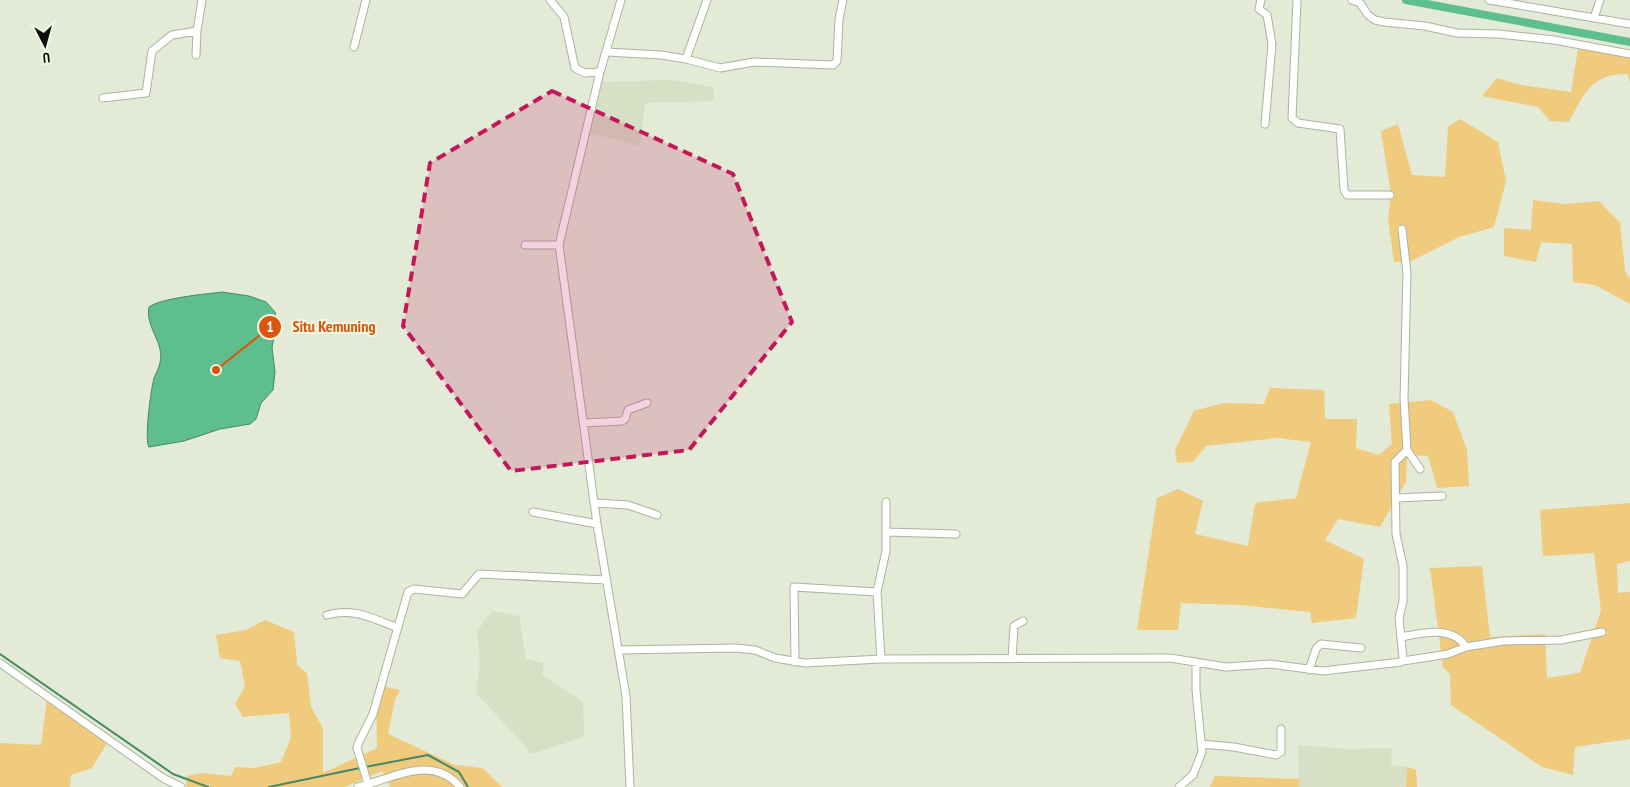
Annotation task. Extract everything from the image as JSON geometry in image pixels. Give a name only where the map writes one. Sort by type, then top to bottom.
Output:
[{"type":"street","points":[[196,55],[197,31],[202,0]]},
{"type":"street","points":[[354,48],[366,0]]},
{"type":"street","points":[[550,0],[564,17],[575,68],[586,72],[600,72]]},
{"type":"street","points":[[621,0],[600,72],[559,245],[597,524],[626,701],[630,787]]},
{"type":"street","points":[[686,59],[707,0]]},
{"type":"street","points":[[607,52],[686,59],[720,68],[754,62],[833,65],[837,61],[839,19],[843,0]]},
{"type":"street","points":[[1261,0],[1259,9],[1268,18],[1272,44],[1265,124]]},
{"type":"street","points":[[1296,0],[1292,118],[1298,123],[1340,129],[1344,190],[1347,195],[1390,194]]},
{"type":"street","points":[[1352,0],[1360,4],[1375,20],[1384,22],[1424,26],[1457,33],[1499,34],[1554,40],[1630,54]]},
{"type":"street","points":[[1489,0],[1630,24]]},
{"type":"street","points":[[1594,18],[1600,0]]},
{"type":"street","points":[[103,98],[144,94],[147,92],[151,56],[156,46],[172,35],[197,31]]},
{"type":"street","points":[[1402,230],[1407,273],[1404,399],[1406,450],[1420,469]]},
{"type":"street","points":[[525,245],[559,245]]},
{"type":"street","points":[[584,423],[625,419],[628,410],[646,402]]},
{"type":"street","points":[[1402,661],[1399,618],[1403,601],[1402,566],[1396,534],[1395,462],[1406,450]]},
{"type":"street","points":[[1396,498],[1442,496]]},
{"type":"street","points":[[881,659],[877,592],[886,551],[886,502]]},
{"type":"street","points":[[595,503],[628,504],[657,515]]},
{"type":"street","points":[[533,512],[597,524]]},
{"type":"street","points":[[886,532],[956,534]]},
{"type":"street","points":[[368,784],[357,748],[359,738],[372,714],[410,590],[458,595],[466,593],[475,577],[479,574],[606,580]]},
{"type":"street","points":[[794,662],[794,587],[877,592]]},
{"type":"street","points":[[327,615],[339,612],[357,612],[398,628]]},
{"type":"street","points":[[1012,659],[1014,626],[1023,621]]},
{"type":"street","points":[[619,650],[735,648],[755,650],[775,658],[805,664],[881,659],[1170,658],[1196,664],[1226,667],[1270,664],[1323,671],[1398,663],[1448,654],[1466,647],[1503,641],[1561,640],[1602,632]]},
{"type":"street","points":[[1401,637],[1425,633],[1445,633],[1456,636],[1466,647]]},
{"type":"street","points":[[1309,670],[1316,649],[1321,644],[1361,648]]},
{"type":"street","points":[[0,663],[163,778],[181,787]]},
{"type":"street","points":[[1179,787],[1193,775],[1202,752],[1196,690],[1196,664]]},
{"type":"street","points":[[1201,744],[1276,754],[1281,752],[1281,729]]},
{"type":"street","points":[[358,787],[391,775],[422,770],[446,774],[460,787]]},
{"type":"highlighted area","points":[[552,91],[733,174],[792,322],[689,450],[511,471],[403,326],[430,163]]},
{"type":"shaded area","points":[[1579,42],[1630,54],[1630,83],[1628,74],[1605,77],[1597,81],[1585,94],[1569,122],[1550,121],[1538,107],[1482,96],[1497,78],[1521,85],[1571,92]]},
{"type":"shaded area","points":[[672,80],[714,87],[714,101],[645,103],[640,146],[583,131],[595,82]]},
{"type":"shaded area","points":[[1460,119],[1498,142],[1506,181],[1494,227],[1459,237],[1409,262],[1394,262],[1388,218],[1391,194],[1381,131],[1398,124],[1412,175],[1445,177],[1448,127]]},
{"type":"shaded area","points":[[1533,200],[1565,204],[1599,201],[1620,223],[1625,271],[1630,279],[1630,304],[1595,285],[1573,282],[1572,244],[1541,242],[1536,262],[1504,256],[1504,228],[1531,230]]},
{"type":"shaded area","points":[[222,292],[249,296],[266,302],[275,312],[277,325],[272,347],[275,372],[273,390],[261,403],[256,419],[250,424],[220,429],[184,441],[149,447],[147,435],[150,403],[154,378],[160,365],[161,355],[150,322],[149,307],[163,301]]},
{"type":"shaded area","points":[[1270,388],[1324,390],[1325,419],[1357,419],[1356,448],[1379,455],[1392,444],[1389,404],[1431,400],[1453,412],[1467,450],[1469,486],[1437,488],[1428,456],[1407,455],[1406,482],[1380,527],[1338,519],[1325,540],[1364,559],[1356,618],[1312,623],[1310,612],[1239,605],[1181,603],[1178,630],[1137,630],[1157,498],[1178,489],[1203,501],[1195,534],[1248,546],[1255,503],[1296,498],[1311,442],[1277,438],[1206,446],[1193,462],[1177,463],[1175,450],[1194,411],[1223,403],[1264,404]]},
{"type":"shaded area","points":[[1630,503],[1630,561],[1617,564],[1618,593],[1630,592],[1630,739],[1575,747],[1573,775],[1542,767],[1451,705],[1450,674],[1443,667],[1430,568],[1482,566],[1490,637],[1545,634],[1547,678],[1580,673],[1601,611],[1594,553],[1543,556],[1540,510]]},
{"type":"shaded area","points":[[492,611],[519,616],[526,659],[544,663],[542,675],[583,702],[584,737],[532,754],[476,693],[480,665],[477,631]]},
{"type":"shaded area","points":[[265,620],[294,632],[297,665],[307,673],[311,706],[323,729],[323,773],[377,748],[376,685],[400,690],[395,700],[388,734],[455,765],[483,768],[502,787],[390,787],[382,771],[345,787],[186,787],[187,776],[202,773],[231,776],[235,767],[255,768],[281,762],[291,737],[289,713],[243,717],[235,704],[245,686],[240,661],[220,658],[216,635],[246,630]]},
{"type":"shaded area","points":[[47,699],[107,743],[92,768],[71,775],[70,787],[0,787],[0,743],[41,745]]},
{"type":"shaded area","points":[[1298,745],[1347,749],[1392,748],[1391,765],[1407,767],[1406,787],[1299,787]]},
{"type":"shaded area","points":[[1407,767],[1416,770],[1417,787],[1406,787]]},
{"type":"shaded area","points":[[1215,776],[1300,779],[1299,787],[1210,787]]},
{"type":"waterway","points":[[1406,0],[1630,42]]},
{"type":"waterway","points":[[0,654],[173,774],[208,787]]},
{"type":"waterway","points":[[365,767],[428,755],[459,772],[468,787]]},
{"type":"waterway","points":[[269,787],[360,768]]},
{"type":"place","name":"Situ Kemuning","points":[[216,370]]}]
